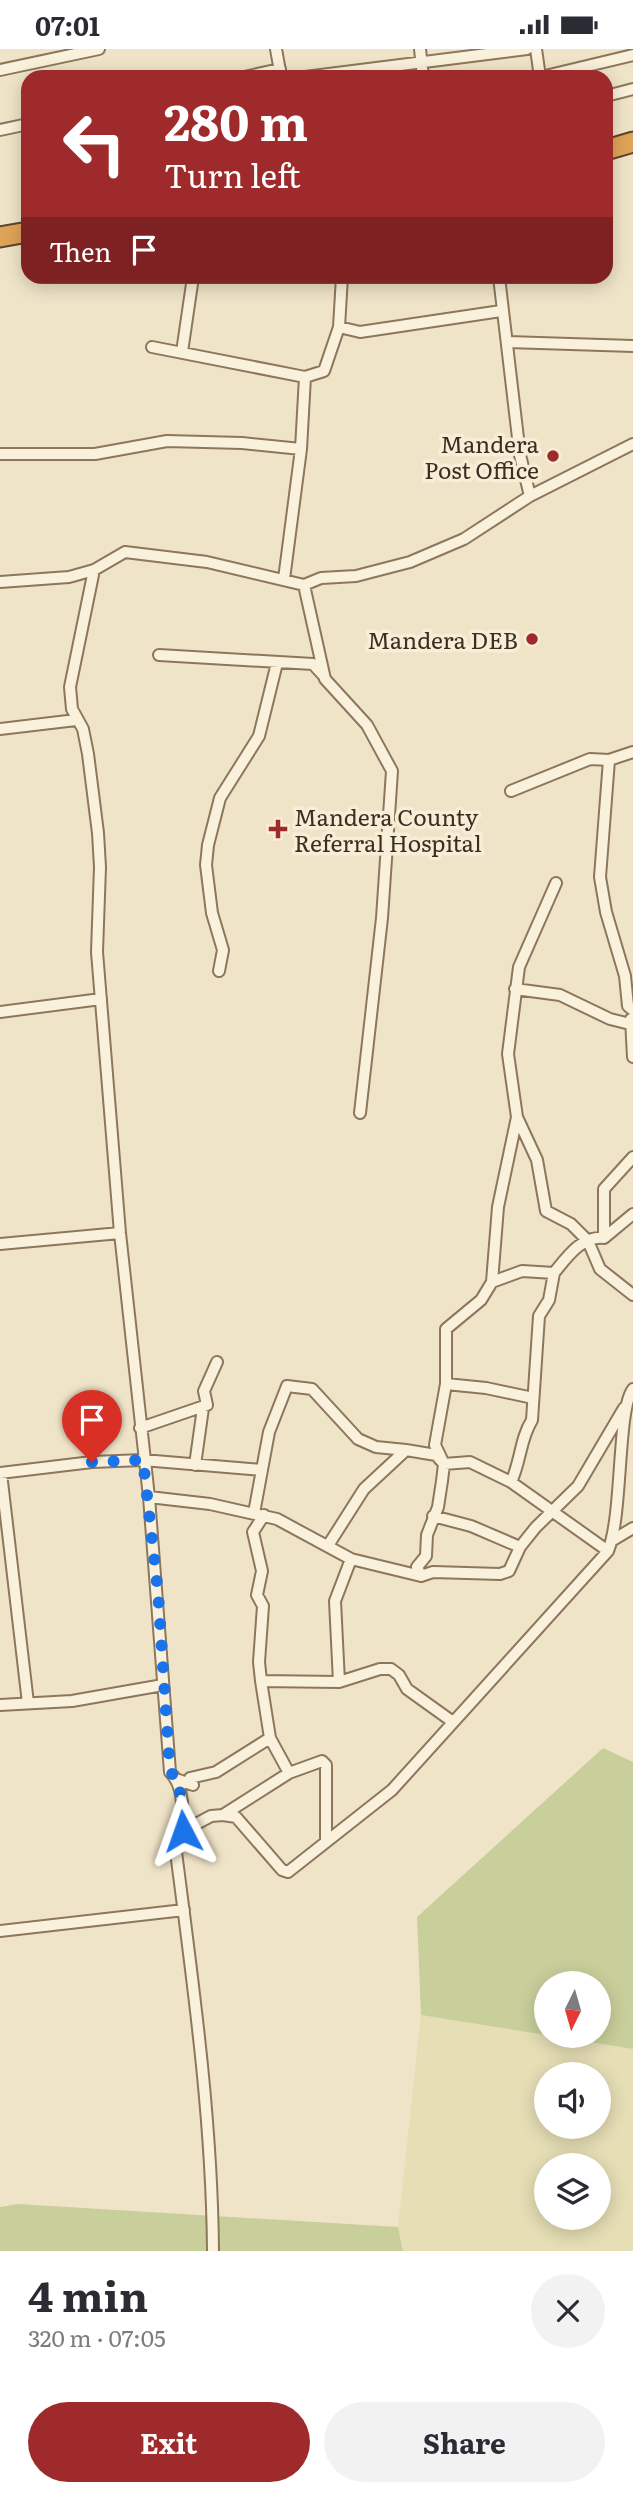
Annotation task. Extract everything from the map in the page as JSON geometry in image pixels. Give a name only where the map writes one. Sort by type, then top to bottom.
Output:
[{"type":"highway","points":[[613,148],[633,142]]},
{"type":"highway","points":[[0,237],[21,233]]},
{"type":"street","points":[[0,70],[99,49]]},
{"type":"street","points":[[275,49],[280,70]]},
{"type":"street","points":[[420,49],[423,70]]},
{"type":"street","points":[[360,70],[527,49]]},
{"type":"street","points":[[536,49],[539,70]]},
{"type":"street","points":[[570,70],[633,55]]},
{"type":"street","points":[[613,94],[633,89]]},
{"type":"street","points":[[0,130],[21,126]]},
{"type":"street","points":[[183,352],[192,284]]},
{"type":"street","points":[[152,347],[305,377],[324,371],[339,327],[342,284]]},
{"type":"street","points":[[499,284],[520,455],[530,496]]},
{"type":"street","points":[[339,327],[360,332],[501,311]]},
{"type":"street","points":[[508,342],[633,346]]},
{"type":"street","points":[[284,579],[301,449],[305,377]]},
{"type":"street","points":[[0,454],[95,454],[167,441],[242,443],[301,449]]},
{"type":"street","points":[[0,582],[50,580],[94,570],[117,555],[136,552],[206,562],[304,585],[321,578],[356,576],[410,562],[464,539],[530,496],[633,443]]},
{"type":"street","points":[[94,570],[70,687],[76,720],[83,729],[88,754],[99,844],[97,952],[120,1233],[149,1497],[170,1772],[179,1780],[193,1784],[190,1778],[216,1772],[270,1738]]},
{"type":"street","points":[[304,585],[326,679]]},
{"type":"street","points":[[159,655],[313,664],[368,725],[392,771],[388,844],[360,1113]]},
{"type":"street","points":[[219,971],[223,950],[212,913],[206,865],[213,821],[232,776],[259,736],[277,663]]},
{"type":"street","points":[[0,729],[76,720]]},
{"type":"street","points":[[510,791],[590,758],[609,760],[633,752]]},
{"type":"street","points":[[609,760],[600,877],[606,912],[625,976],[632,1012],[630,1024],[633,1058]]},
{"type":"street","points":[[388,844],[400,846]]},
{"type":"street","points":[[556,883],[523,954],[515,989],[508,1054],[517,1117],[537,1160],[546,1211],[571,1224],[588,1241],[600,1269],[633,1295]]},
{"type":"street","points":[[515,989],[560,995],[610,1019],[630,1024]]},
{"type":"street","points":[[0,1012],[101,999]]},
{"type":"street","points":[[421,1576],[417,1567],[426,1556],[433,1516],[438,1507],[444,1464],[435,1445],[446,1384],[446,1329],[481,1300],[492,1282],[498,1207],[517,1117]]},
{"type":"street","points":[[604,1238],[604,1189],[633,1157]]},
{"type":"street","points":[[511,1482],[520,1465],[523,1434],[532,1420],[539,1316],[549,1300],[554,1273],[572,1251],[594,1237],[604,1238],[633,1214]]},
{"type":"street","points":[[0,1244],[120,1233]]},
{"type":"street","points":[[492,1282],[522,1271],[554,1273]]},
{"type":"street","points":[[140,1428],[207,1405],[204,1391],[217,1362]]},
{"type":"street","points":[[446,1384],[486,1388],[533,1398]]},
{"type":"street","points":[[289,1773],[270,1738],[261,1682],[259,1663],[263,1605],[257,1595],[262,1571],[253,1532],[259,1514],[262,1470],[272,1420],[287,1386],[312,1389],[358,1439],[376,1447],[436,1455],[444,1464]]},
{"type":"street","points":[[149,1497],[259,1514],[329,1544],[351,1559],[421,1576],[433,1572],[490,1574],[509,1571],[520,1547],[578,1486],[626,1406],[633,1389]]},
{"type":"street","points":[[183,1831],[211,1816],[236,1817],[282,1870],[288,1873],[393,1790],[453,1722],[467,1710],[499,1669],[608,1551],[613,1540],[626,1406]]},
{"type":"street","points":[[195,1465],[203,1408]]},
{"type":"street","points":[[329,1544],[365,1489],[406,1450]]},
{"type":"street","points":[[28,1703],[0,1473],[92,1462],[143,1460],[262,1470]]},
{"type":"street","points":[[444,1464],[470,1462],[511,1482],[608,1551]]},
{"type":"street","points":[[433,1516],[471,1526],[520,1547]]},
{"type":"street","points":[[613,1540],[633,1528]]},
{"type":"street","points":[[339,1682],[335,1601],[351,1559]]},
{"type":"street","points":[[261,1682],[339,1682],[359,1678],[380,1669],[391,1669],[399,1675],[407,1689],[453,1722]]},
{"type":"street","points":[[0,1705],[72,1701],[163,1685]]},
{"type":"street","points":[[223,1815],[289,1773],[322,1761],[326,1765],[326,1842]]},
{"type":"street","points":[[179,1780],[183,1831],[177,1852],[197,2022],[212,2197],[213,2251]]},
{"type":"street","points":[[0,1931],[184,1910]]},
{"type":"shaded area","points":[[421,2015],[534,2033],[534,2048],[611,2048],[611,2045],[633,2049],[633,2251],[403,2251],[398,2227]]},
{"type":"green space","points":[[603,1748],[633,1762],[633,2049],[611,2045],[611,1971],[534,1971],[534,2033],[421,2015],[417,1917]]},
{"type":"green space","points":[[18,2204],[398,2227],[403,2251],[0,2251],[0,2207]]},
{"type":"place","name":"Mandera Post Office","points":[[553,456]]},
{"type":"place","name":"Mandera DEB","points":[[532,639]]},
{"type":"place","name":"Mandera County Referral Hospital","points":[[278,829]]},
{"type":"route","points":[[92,1462],[143,1460],[158,1592],[170,1772],[179,1780],[183,1831]]}]
